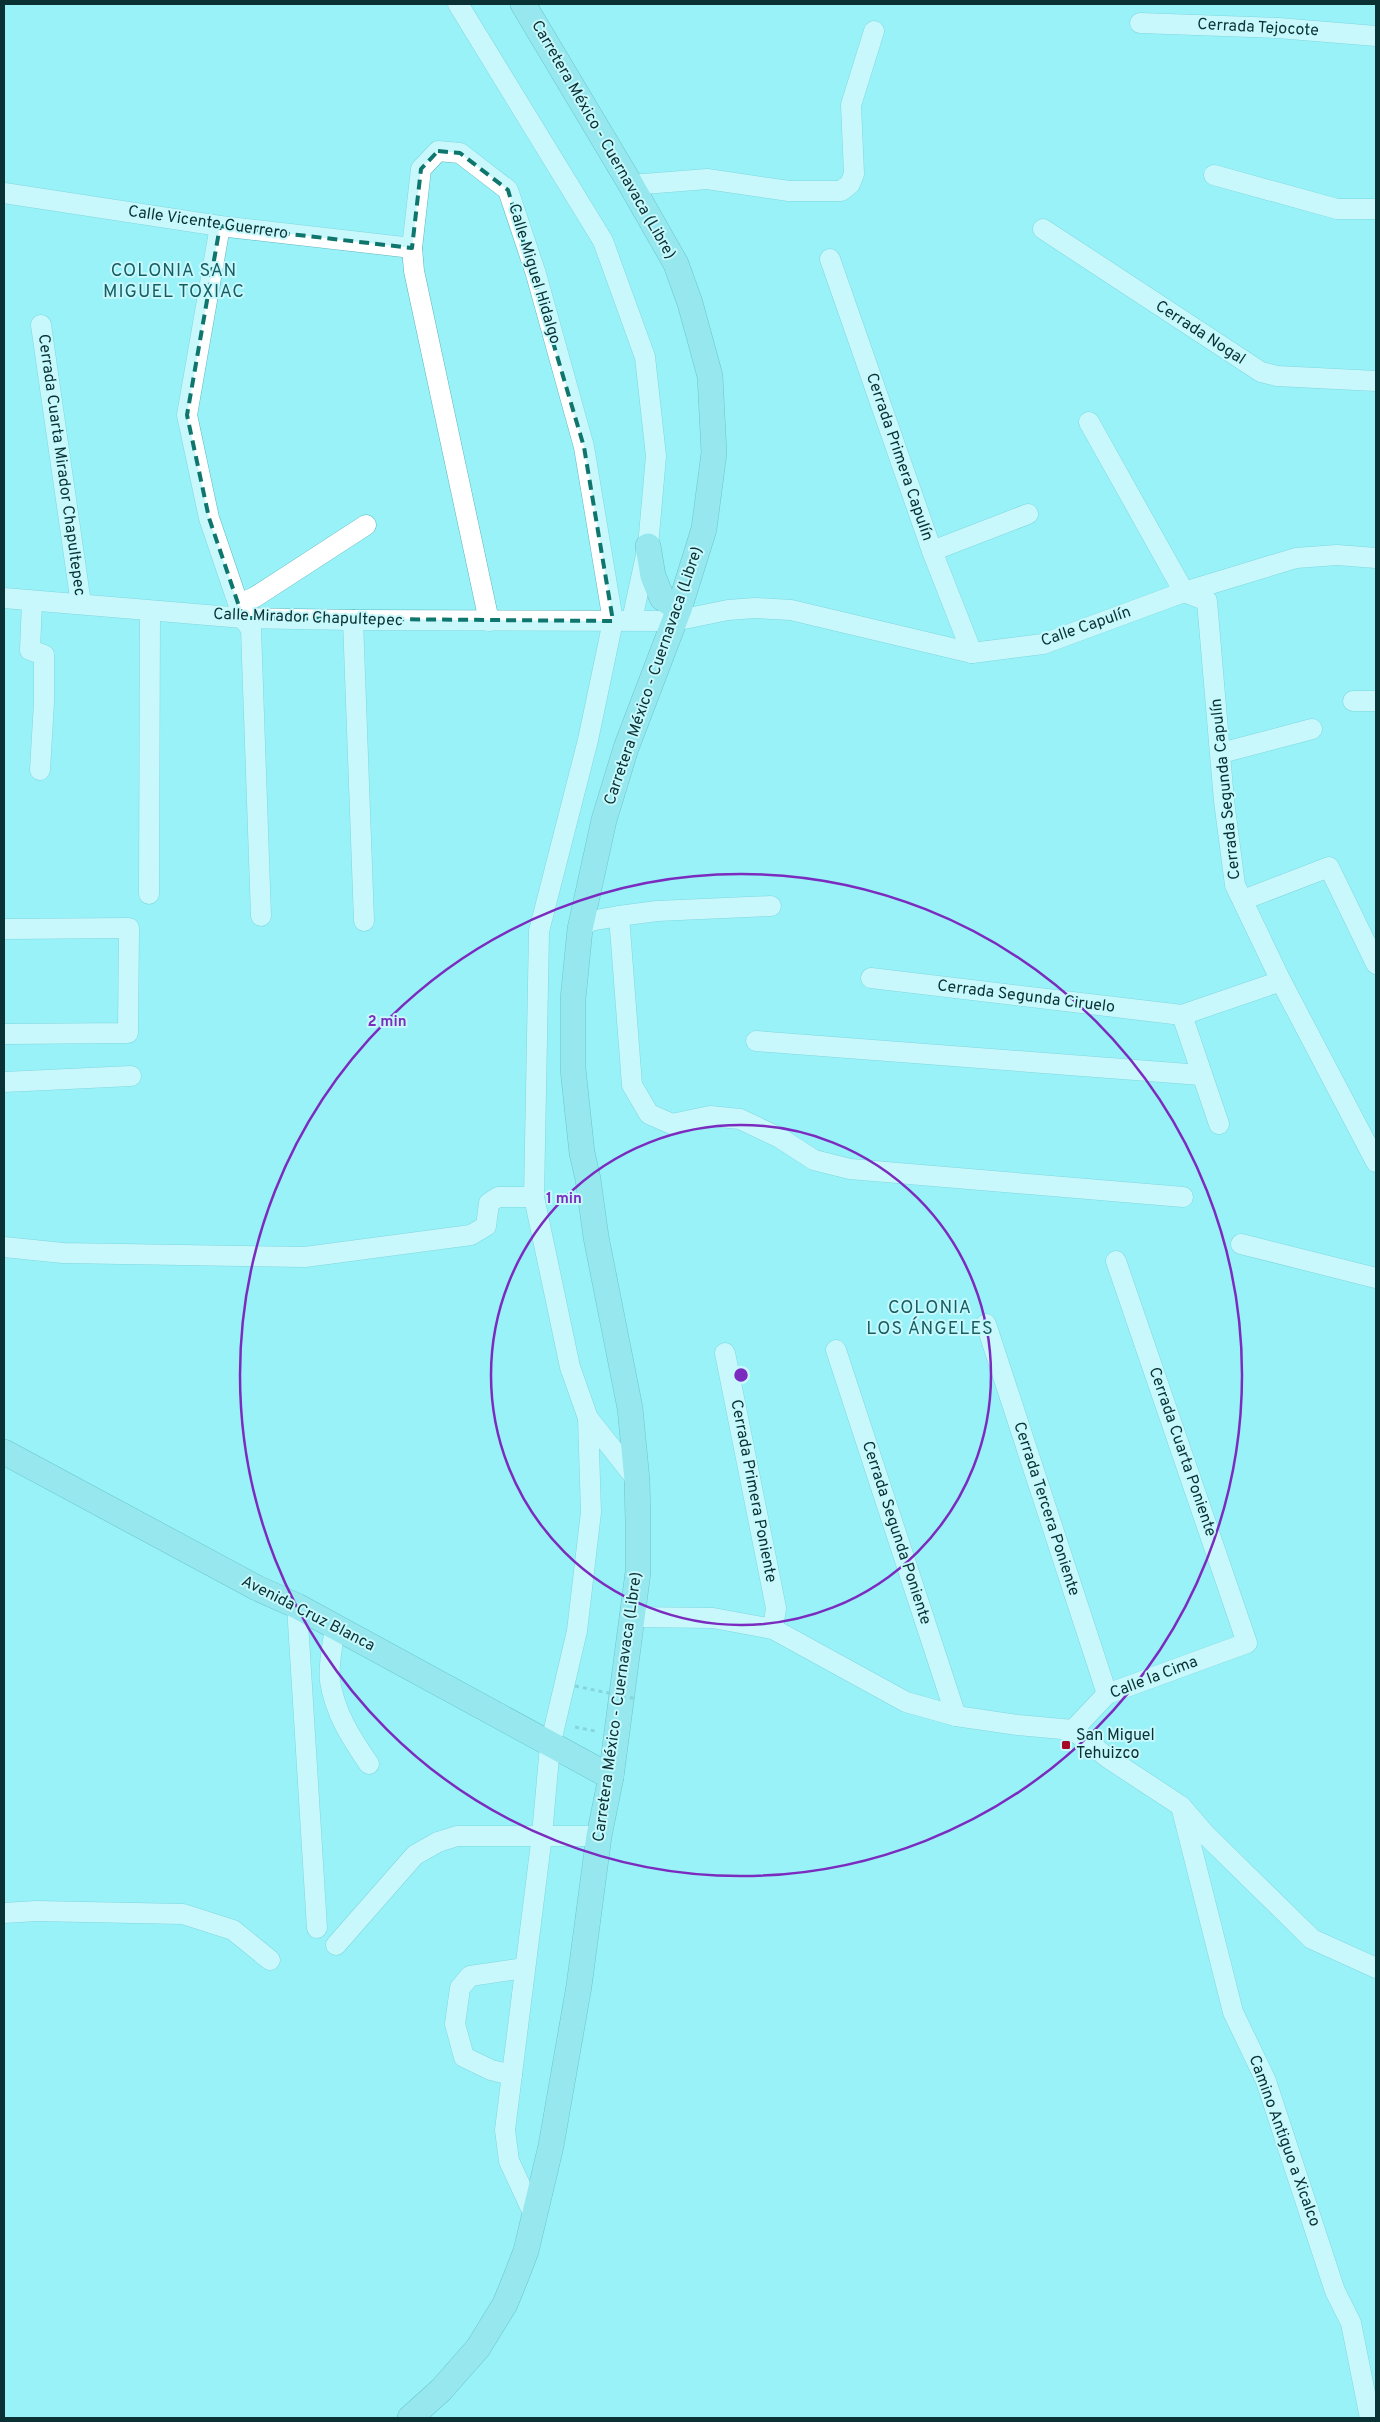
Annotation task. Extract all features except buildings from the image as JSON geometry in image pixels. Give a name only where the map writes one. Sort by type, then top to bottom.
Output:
[{"type":"main road","name":"Carretera México - Cuernavaca (Libre)","points":[[410,2418],[441,2390],[478,2348],[505,2304],[526,2251],[551,2146],[579,1986],[599,1836],[611,1777],[638,1572],[638,1480],[630,1408],[596,1237],[588,1179],[582,1153],[573,1069],[573,999],[580,929],[604,820],[626,748],[676,615],[704,528],[714,454],[710,376],[690,303],[676,264],[631,184],[523,4]]},
{"type":"main road","points":[[648,546],[653,576],[662,598],[676,615]]},
{"type":"main road","name":"Avenida Cruz Blanca","points":[[4,1452],[257,1588],[297,1606],[550,1746],[611,1777]]},
{"type":"street","points":[[458,4],[603,241],[645,357],[656,456],[648,546],[622,620],[588,740],[539,931],[534,1198],[570,1368],[588,1418],[591,1512],[577,1631],[550,1746],[542,1835],[505,2130],[510,2161],[535,2217]]},
{"type":"street","name":"Cerrada Tejocote","points":[[1140,23],[1278,28],[1376,36]]},
{"type":"street","points":[[631,184],[707,180],[789,192],[841,191],[850,184],[854,174],[851,105],[874,31]]},
{"type":"street","name":"Calle Miguel Hidalgo","points":[[489,621],[418,295],[412,248],[421,169],[438,151],[460,153],[508,190],[536,274],[584,447],[622,620]]},
{"type":"street","points":[[1214,176],[1336,209],[1376,209]]},
{"type":"street","name":"Calle Vicente Guerrero","points":[[4,193],[220,226],[412,248]]},
{"type":"street","points":[[220,226],[187,415],[209,518],[241,611],[250,629],[261,916]]},
{"type":"street","name":"Cerrada Nogal","points":[[1043,229],[1261,372],[1277,376],[1376,381]]},
{"type":"street","name":"Cerrada Primera Capulín","points":[[830,259],[932,551],[972,653]]},
{"type":"street","name":"Cerrada Cuarta Mirador Chapultepec","points":[[42,325],[81,604]]},
{"type":"street","points":[[1089,422],[1184,592]]},
{"type":"street","points":[[932,551],[1028,514]]},
{"type":"street","points":[[241,611],[255,597],[366,525]]},
{"type":"street","name":"Calle Capulín","points":[[622,620],[755,608],[791,610],[972,653],[1044,644],[1184,592],[1296,558],[1337,555],[1376,558]]},
{"type":"street","name":"Cerrada Segunda Capulín","points":[[1184,592],[1207,601],[1224,800],[1235,885],[1281,980],[1376,1162]]},
{"type":"street","name":"Calle Mirador Chapultepec","points":[[4,598],[32,602],[81,604],[150,611],[241,611],[353,620],[622,620]]},
{"type":"street","points":[[32,602],[30,650],[44,655],[44,702],[40,770]]},
{"type":"street","points":[[149,894],[150,611]]},
{"type":"street","points":[[353,620],[364,921]]},
{"type":"street","points":[[1353,701],[1376,701]]},
{"type":"street","points":[[1221,753],[1312,729]]},
{"type":"street","points":[[1243,900],[1330,867],[1376,964]]},
{"type":"street","points":[[580,929],[590,921],[657,911],[771,906]]},
{"type":"street","points":[[619,916],[632,1085],[648,1114],[672,1124],[710,1116],[740,1119],[780,1138],[814,1160],[850,1169],[1183,1197]]},
{"type":"street","points":[[4,929],[129,928],[128,1034],[4,1034]]},
{"type":"street","name":"Cerrada Segunda Ciruelo","points":[[871,978],[1182,1015]]},
{"type":"street","points":[[1218,1124],[1182,1015],[1281,980]]},
{"type":"street","points":[[756,1041],[1201,1074]]},
{"type":"street","points":[[4,1082],[131,1076]]},
{"type":"street","points":[[4,1247],[63,1253],[305,1257],[471,1235],[486,1226],[490,1203],[498,1197],[534,1198]]},
{"type":"street","points":[[1241,1244],[1376,1278]]},
{"type":"street","name":"Cerrada Cuarta Poniente","points":[[1116,1261],[1247,1643]]},
{"type":"street","name":"Cerrada Tercera Poniente","points":[[986,1324],[1107,1694]]},
{"type":"street","name":"Cerrada Segunda Poniente","points":[[836,1350],[956,1716]]},
{"type":"street","name":"Cerrada Primera Poniente","points":[[725,1353],[776,1608],[773,1629]]},
{"type":"street","points":[[588,1418],[638,1480]]},
{"type":"street","points":[[297,1606],[317,1928]]},
{"type":"street","points":[[632,1617],[713,1618],[773,1629],[906,1702],[956,1716],[1018,1725],[1073,1730],[1108,1758],[1181,1806],[1206,1835],[1312,1940],[1375,1970]]},
{"type":"street","points":[[335,1627],[330,1679],[336,1708],[348,1734],[369,1764]]},
{"type":"street","name":"Calle la Cima","points":[[1073,1730],[1107,1694],[1247,1643]]},
{"type":"street","name":"Camino Antiguo a Xicalco","points":[[1181,1806],[1233,2012],[1266,2081],[1335,2291],[1351,2323],[1370,2418]]},
{"type":"street","points":[[336,1945],[415,1855],[438,1842],[456,1836],[599,1836]]},
{"type":"street","points":[[4,1913],[36,1911],[183,1914],[233,1930],[270,1960]]},
{"type":"street","points":[[512,2075],[492,2070],[464,2057],[455,2024],[460,1988],[470,1976],[525,1968]]},
{"type":"path","points":[[574,1686],[637,1699]]},
{"type":"path","points":[[573,1726],[616,1736]]},
{"type":"highlighted area","points":[[438,151],[460,153],[508,190],[584,447],[613,621],[243,618],[209,518],[187,415],[220,226],[412,248],[421,169]]},
{"type":"place","name":"San Miguel Tehuizco","points":[[1066,1745]]},
{"type":"district","name":"COLONIA SAN MIGUEL TOXIAC","points":[[174,281]]},
{"type":"district","name":"COLONIA LOS ÁNGELES","points":[[930,1318]]}]
